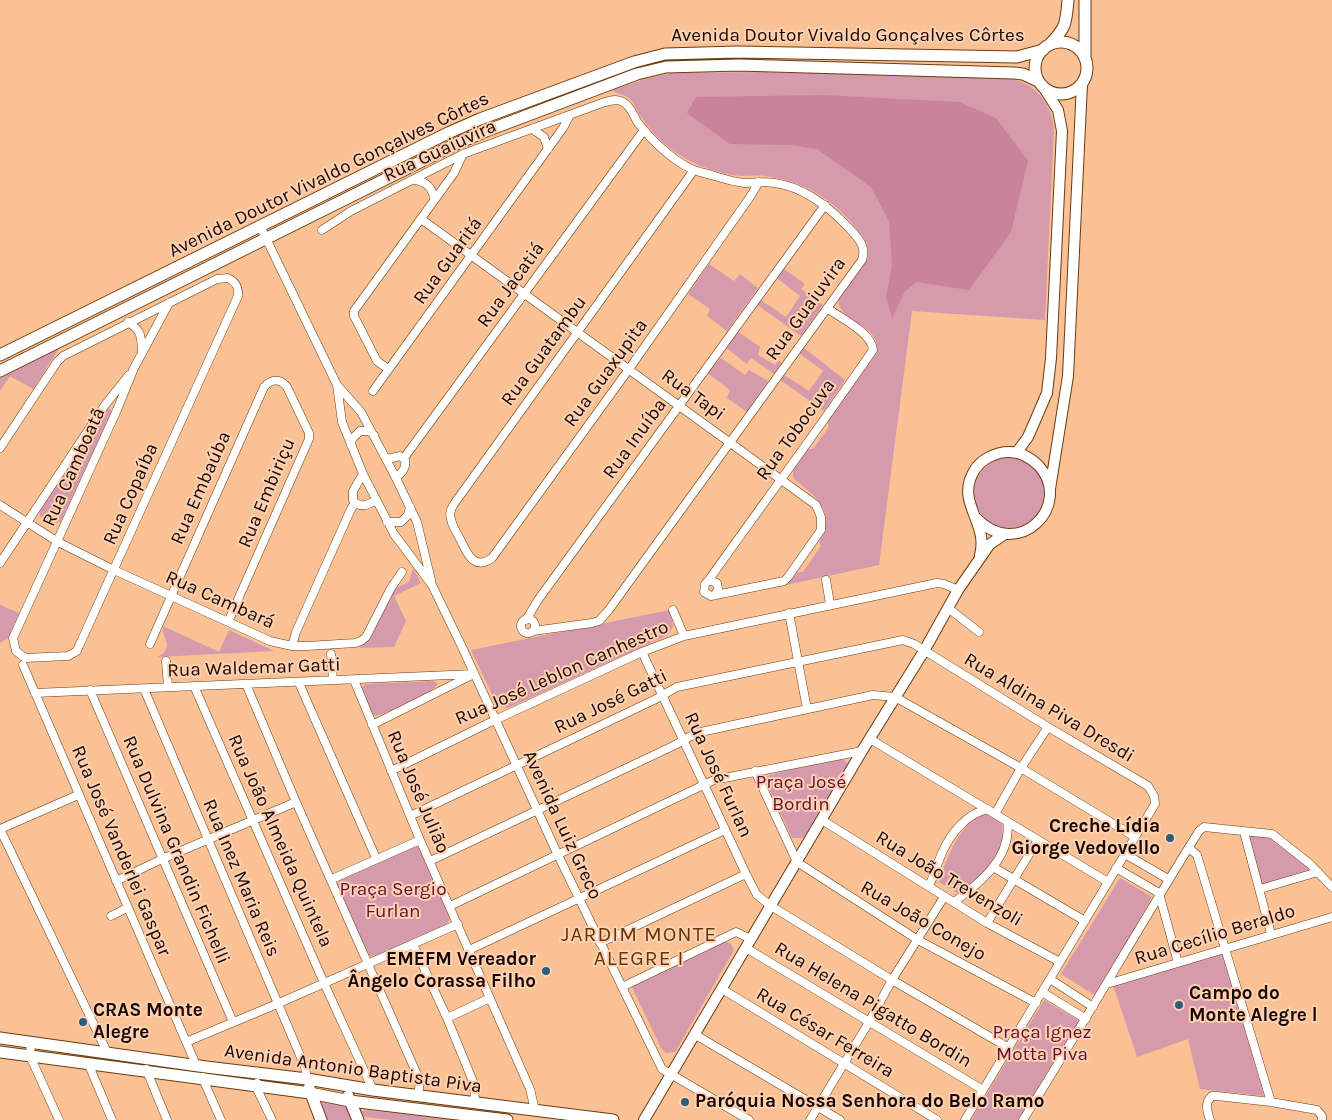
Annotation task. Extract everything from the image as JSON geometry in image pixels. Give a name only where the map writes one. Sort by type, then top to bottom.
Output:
[{"type":"main road","points":[[1068,0],[1065,25],[1062,32],[1046,47],[1038,57],[1035,65],[1041,85],[1051,92],[1060,94],[1076,90],[1086,76],[1085,0]]},
{"type":"main road","points":[[1046,47],[1058,42],[1066,43],[1074,46],[1085,59]]},
{"type":"main road","name":"Avenida Doutor Vivaldo Gonçalves Côrtes","points":[[0,356],[472,122],[634,62],[665,54],[738,52],[1016,56],[1046,47]]},
{"type":"main road","name":"Avenida Doutor Vivaldo Gonçalves Côrtes","points":[[0,371],[454,145],[637,74],[666,67],[740,65],[1004,72],[1022,74],[1041,85]]},
{"type":"main road","name":"Avenida Antonio Baptista Piva","points":[[0,1038],[197,1066],[307,1079],[373,1090],[535,1110],[582,1118],[613,1120]]},
{"type":"main road","name":"Avenida Antonio Baptista Piva","points":[[0,1052],[310,1093],[350,1101],[507,1120]]},
{"type":"main road","points":[[307,1079],[310,1093],[321,1120]]},
{"type":"main road","points":[[344,1085],[358,1120]]},
{"type":"street","points":[[975,517],[993,531],[1004,534],[1021,533],[1034,526],[1043,516],[1049,503],[1068,376],[1082,84]]},
{"type":"street","points":[[1016,452],[1028,437],[1047,393],[1051,358],[1062,131],[1058,110],[1041,85]]},
{"type":"street","name":"Rua Guaiuvira","points":[[322,230],[351,211],[463,154],[606,102],[617,100],[628,106],[656,144],[694,170],[744,183],[775,183],[790,187],[825,205],[838,216],[862,244],[864,254],[862,260],[603,617],[592,623],[533,631]]},
{"type":"street","name":"Rua Guaritá","points":[[373,390],[548,150],[570,115]]},
{"type":"street","points":[[532,129],[544,137],[548,150]]},
{"type":"street","name":"Rua Jacatiá","points":[[396,478],[406,466],[404,458],[644,130]]},
{"type":"street","points":[[388,368],[377,361],[354,316],[354,312],[454,173],[463,154]]},
{"type":"street","name":"Rua Guatambu","points":[[468,556],[451,520],[450,510],[694,170]]},
{"type":"street","points":[[415,180],[428,184],[434,200]]},
{"type":"street","name":"Rua Guaxupita","points":[[468,556],[480,563],[492,558],[629,369],[750,198],[759,182]]},
{"type":"street","name":"Rua Inuíba","points":[[533,631],[534,623],[531,620],[526,620],[538,600],[825,205]]},
{"type":"street","name":"Rua Tapi","points":[[421,219],[816,505],[821,517],[821,530],[784,581],[715,594]]},
{"type":"street","name":"Avenida Luiz Greco","points":[[260,226],[337,385],[361,412],[410,506],[417,522],[432,585]]},
{"type":"street","name":"Rua Copaíba","points":[[14,646],[16,651],[25,658],[68,656],[73,654],[79,646],[239,291],[235,282],[223,277],[169,303]]},
{"type":"street","points":[[0,448],[57,362],[63,356],[169,303]]},
{"type":"street","name":"Rua Camboatã","points":[[14,646],[14,638],[117,410],[134,368],[169,303]]},
{"type":"street","name":"Rua Tobocuva","points":[[715,594],[718,589],[717,583],[708,582],[873,350],[872,344],[866,336],[827,308]]},
{"type":"street","points":[[128,322],[141,335],[142,352]]},
{"type":"street","points":[[0,562],[105,405],[134,368]]},
{"type":"street","name":"Rua Embaúba","points":[[150,644],[264,388],[270,382],[278,381]]},
{"type":"street","name":"Rua Embiriçu","points":[[228,622],[309,439],[287,387],[278,381]]},
{"type":"street","name":"Avenida Luiz Greco","points":[[337,385],[342,422],[363,474],[394,534],[432,585],[578,898],[662,1069],[670,1073]]},
{"type":"street","points":[[105,405],[117,410]]},
{"type":"street","points":[[351,445],[352,439],[360,431],[369,431],[374,434]]},
{"type":"street","points":[[979,560],[983,541],[981,530],[968,502],[968,485],[974,470],[985,459],[1000,452],[1016,452],[1033,459],[1045,472],[1050,489]]},
{"type":"street","points":[[387,459],[397,456],[404,458]]},
{"type":"street","name":"Rua Cambará","points":[[0,505],[58,542],[114,570],[270,642],[292,646],[300,623],[355,503],[352,494],[363,474]]},
{"type":"street","points":[[355,503],[364,506],[376,500]]},
{"type":"street","points":[[387,522],[401,522],[408,515],[410,506]]},
{"type":"street","points":[[644,1120],[670,1073],[749,944],[862,751],[924,651],[958,590],[990,544],[1004,534]]},
{"type":"street","points":[[292,646],[355,643],[361,641],[366,637],[402,572]]},
{"type":"street","points":[[826,580],[830,604]]},
{"type":"street","name":"Rua José Leblon Canhestro","points":[[391,771],[495,720],[642,652],[684,636],[937,583],[958,590]]},
{"type":"street","points":[[948,608],[978,632]]},
{"type":"street","points":[[673,610],[684,636]]},
{"type":"street","points":[[789,613],[807,710]]},
{"type":"street","name":"Rua José Gatti","points":[[410,816],[664,694],[677,686],[903,640],[914,644],[924,651]]},
{"type":"street","name":"Rua Aldina Piva Dresdi","points":[[924,651],[1148,786],[1154,796],[1155,804],[1135,837]]},
{"type":"street","name":"Rua José Furlan","points":[[642,652],[664,694],[725,830],[757,895],[771,906],[892,980],[1009,1048]]},
{"type":"street","points":[[332,654],[332,680]]},
{"type":"street","points":[[166,661],[168,687]]},
{"type":"street","name":"Rua José Vanderlei Gaspar","points":[[23,665],[127,908],[221,1120]]},
{"type":"street","points":[[372,725],[474,674]]},
{"type":"street","name":"Rua Waldemar Gatti","points":[[35,694],[474,674]]},
{"type":"street","points":[[435,693],[442,685],[442,680],[438,676]]},
{"type":"street","name":"Rua José Julião","points":[[354,680],[420,840],[530,1089],[535,1110]]},
{"type":"street","points":[[299,683],[376,858]]},
{"type":"street","points":[[246,684],[296,802],[332,879],[420,1081],[418,1096]]},
{"type":"street","name":"Rua João Almeida Quintela","points":[[194,686],[373,1090]]},
{"type":"street","name":"Rua Inez Maria Reis","points":[[144,689],[305,1067],[307,1079]]},
{"type":"street","name":"Rua Dulvina Grandin Fichelli","points":[[90,690],[233,1022]]},
{"type":"street","points":[[430,861],[685,740],[696,733],[874,695],[895,697],[1021,768],[1135,837],[965,1120]]},
{"type":"street","points":[[995,814],[1021,768],[1048,727]]},
{"type":"street","points":[[870,738],[1108,882]]},
{"type":"street","points":[[450,906],[557,853],[714,780],[862,751]]},
{"type":"street","points":[[755,771],[797,862]]},
{"type":"street","points":[[78,795],[0,829],[107,1052]]},
{"type":"street","points":[[116,882],[162,859],[296,802]]},
{"type":"street","points":[[929,886],[941,854],[952,836],[967,818],[977,811],[988,809]]},
{"type":"street","name":"Rua João Trevenzoli","points":[[822,820],[987,923],[1060,962]]},
{"type":"street","points":[[954,902],[980,883],[993,867],[1002,853],[1009,831],[1007,821]]},
{"type":"street","points":[[1024,1120],[1107,984],[1159,893],[1199,831],[1204,827],[1272,834],[1310,864],[1332,887]]},
{"type":"street","points":[[469,950],[725,830]]},
{"type":"street","points":[[1244,832],[1271,934]]},
{"type":"street","points":[[332,879],[420,840]]},
{"type":"street","points":[[987,923],[1038,840]]},
{"type":"street","points":[[1189,848],[1197,855],[1271,1102]]},
{"type":"street","points":[[1125,854],[1168,879]]},
{"type":"street","name":"Rua João Conejo","points":[[797,862],[918,940],[1036,1003]]},
{"type":"street","points":[[993,867],[1085,921]]},
{"type":"street","points":[[1116,868],[1159,893],[1178,963]]},
{"type":"street","points":[[1260,889],[1318,872]]},
{"type":"street","points":[[600,942],[746,874]]},
{"type":"street","points":[[810,1120],[870,1022],[892,980],[944,897]]},
{"type":"street","points":[[111,916],[127,908]]},
{"type":"street","name":"Rua Cecílio Beraldo","points":[[1107,984],[1332,917]]},
{"type":"street","points":[[175,1063],[182,1059],[188,1046],[233,1022],[458,924]]},
{"type":"street","points":[[622,987],[736,932],[749,944]]},
{"type":"street","points":[[412,944],[447,1018],[474,1084],[475,1103]]},
{"type":"street","name":"Rua Helena Pigatto Bordin","points":[[749,944],[870,1022],[982,1090]]},
{"type":"street","points":[[1050,979],[1093,1007]]},
{"type":"street","name":"Rua César Ferreira","points":[[722,989],[937,1120]]},
{"type":"street","points":[[1042,992],[1086,1019]]},
{"type":"street","points":[[447,1018],[490,998]]},
{"type":"street","points":[[694,1034],[840,1120]]},
{"type":"street","points":[[31,1042],[30,1056],[59,1120]]},
{"type":"street","points":[[146,1058],[146,1072],[167,1120]]},
{"type":"street","points":[[88,1063],[112,1120]]},
{"type":"street","points":[[670,1073],[749,1120]]},
{"type":"street","points":[[257,1074],[256,1086],[272,1120]]},
{"type":"street","points":[[1210,1120],[1206,1105],[1207,1100],[1212,1096],[1271,1102],[1317,1110],[1322,1116],[1322,1120]]},
{"type":"green space","points":[[761,72],[1008,78],[1026,84],[1040,95],[1049,110],[1054,128],[1045,320],[912,311],[879,565],[786,585],[798,572],[803,572],[821,546],[819,542],[826,521],[825,513],[817,499],[794,479],[795,467],[807,449],[813,449],[829,427],[827,421],[874,357],[877,346],[874,337],[868,330],[844,313],[840,306],[839,297],[866,261],[869,253],[867,245],[863,237],[846,217],[815,192],[778,178],[723,173],[684,158],[657,137],[629,98],[612,90],[645,79],[672,73]]},
{"type":"green space","points":[[709,264],[734,281],[740,274],[758,288],[727,331],[707,316],[710,309],[688,294]]},
{"type":"green space","points":[[784,269],[805,284],[801,289],[823,305],[801,336],[756,304],[759,299],[786,317],[800,296],[777,278]]},
{"type":"green space","points":[[737,331],[760,347],[758,355],[775,365],[778,361],[782,363],[774,374],[751,358],[747,364],[725,347]]},
{"type":"green space","points":[[60,347],[33,389],[10,376],[0,391],[0,377]]},
{"type":"green space","points":[[803,347],[845,380],[824,411],[780,380],[784,375],[809,391],[823,371],[799,353]]},
{"type":"green space","points":[[721,358],[745,375],[749,370],[768,381],[747,412],[727,398],[730,390],[707,373]]},
{"type":"green space","points":[[108,408],[112,413],[61,521],[53,524],[46,522],[41,518],[39,510]]},
{"type":"green space","points":[[1016,458],[1029,464],[1038,473],[1042,479],[1044,493],[1042,507],[1034,518],[1023,526],[1002,528],[995,526],[984,518],[976,507],[974,486],[976,479],[984,468],[995,460]]},
{"type":"green space","points":[[413,568],[421,583],[394,596],[406,621],[394,647],[359,648],[368,640],[394,589],[409,582]]},
{"type":"green space","points":[[0,605],[19,613],[8,638],[0,643]]},
{"type":"green space","points":[[670,610],[673,626],[668,635],[508,708],[500,707],[496,703],[471,650]]},
{"type":"green space","points":[[163,626],[219,652],[229,630],[274,651],[158,657],[167,646]]},
{"type":"green space","points":[[434,681],[438,684],[419,698],[375,716],[371,713],[362,687],[366,684]]},
{"type":"green space","name":"Praça José Bordin","points":[[842,758],[847,762],[847,767],[807,835],[802,838],[792,838],[765,780],[767,776]]},
{"type":"green space","points":[[987,813],[1002,824],[1003,845],[981,877],[959,894],[939,882],[948,857],[961,833],[974,819]]},
{"type":"green space","points":[[1248,834],[1270,836],[1313,871],[1262,886]]},
{"type":"green space","name":"Praça Sergio Furlan","points":[[413,845],[420,847],[450,917],[448,923],[377,956],[370,956],[337,886],[340,878]]},
{"type":"green space","points":[[1120,878],[1152,897],[1096,996],[1061,974]]},
{"type":"green space","points":[[724,941],[731,944],[734,950],[675,1052],[666,1053],[661,1048],[632,987]]},
{"type":"green space","points":[[1223,952],[1264,1096],[1200,1089],[1188,1039],[1137,1057],[1113,985]]},
{"type":"green space","name":"Praça Ignez Motta Piva","points":[[1044,1000],[1080,1021],[1020,1120],[971,1120]]},
{"type":"green space","points":[[323,1101],[346,1104],[352,1120],[325,1120],[321,1106]]},
{"type":"green space","points":[[367,1110],[456,1120],[392,1120],[365,1117],[361,1111]]},
{"type":"shaded area","points":[[824,95],[959,102],[996,118],[1028,161],[1011,232],[969,290],[917,282],[905,291],[892,318],[886,298],[892,265],[889,221],[871,187],[817,149],[790,145],[730,144],[687,113],[696,97]]},
{"type":"place","name":"Creche Lídia Giorge Vedovello","points":[[1170,838]]},
{"type":"place","name":"EMEFM Vereador Ângelo Corassa Filho","points":[[546,971]]},
{"type":"place","name":"Campo do Monte Alegre l","points":[[1179,1005]]},
{"type":"place","name":"CRAS Monte Alegre","points":[[83,1022]]},
{"type":"place","name":"Paróquia Nossa Senhora do Belo Ramo","points":[[685,1102]]},
{"type":"district","name":"JARDIM MONTE ALEGRE I","points":[[639,947]]}]
